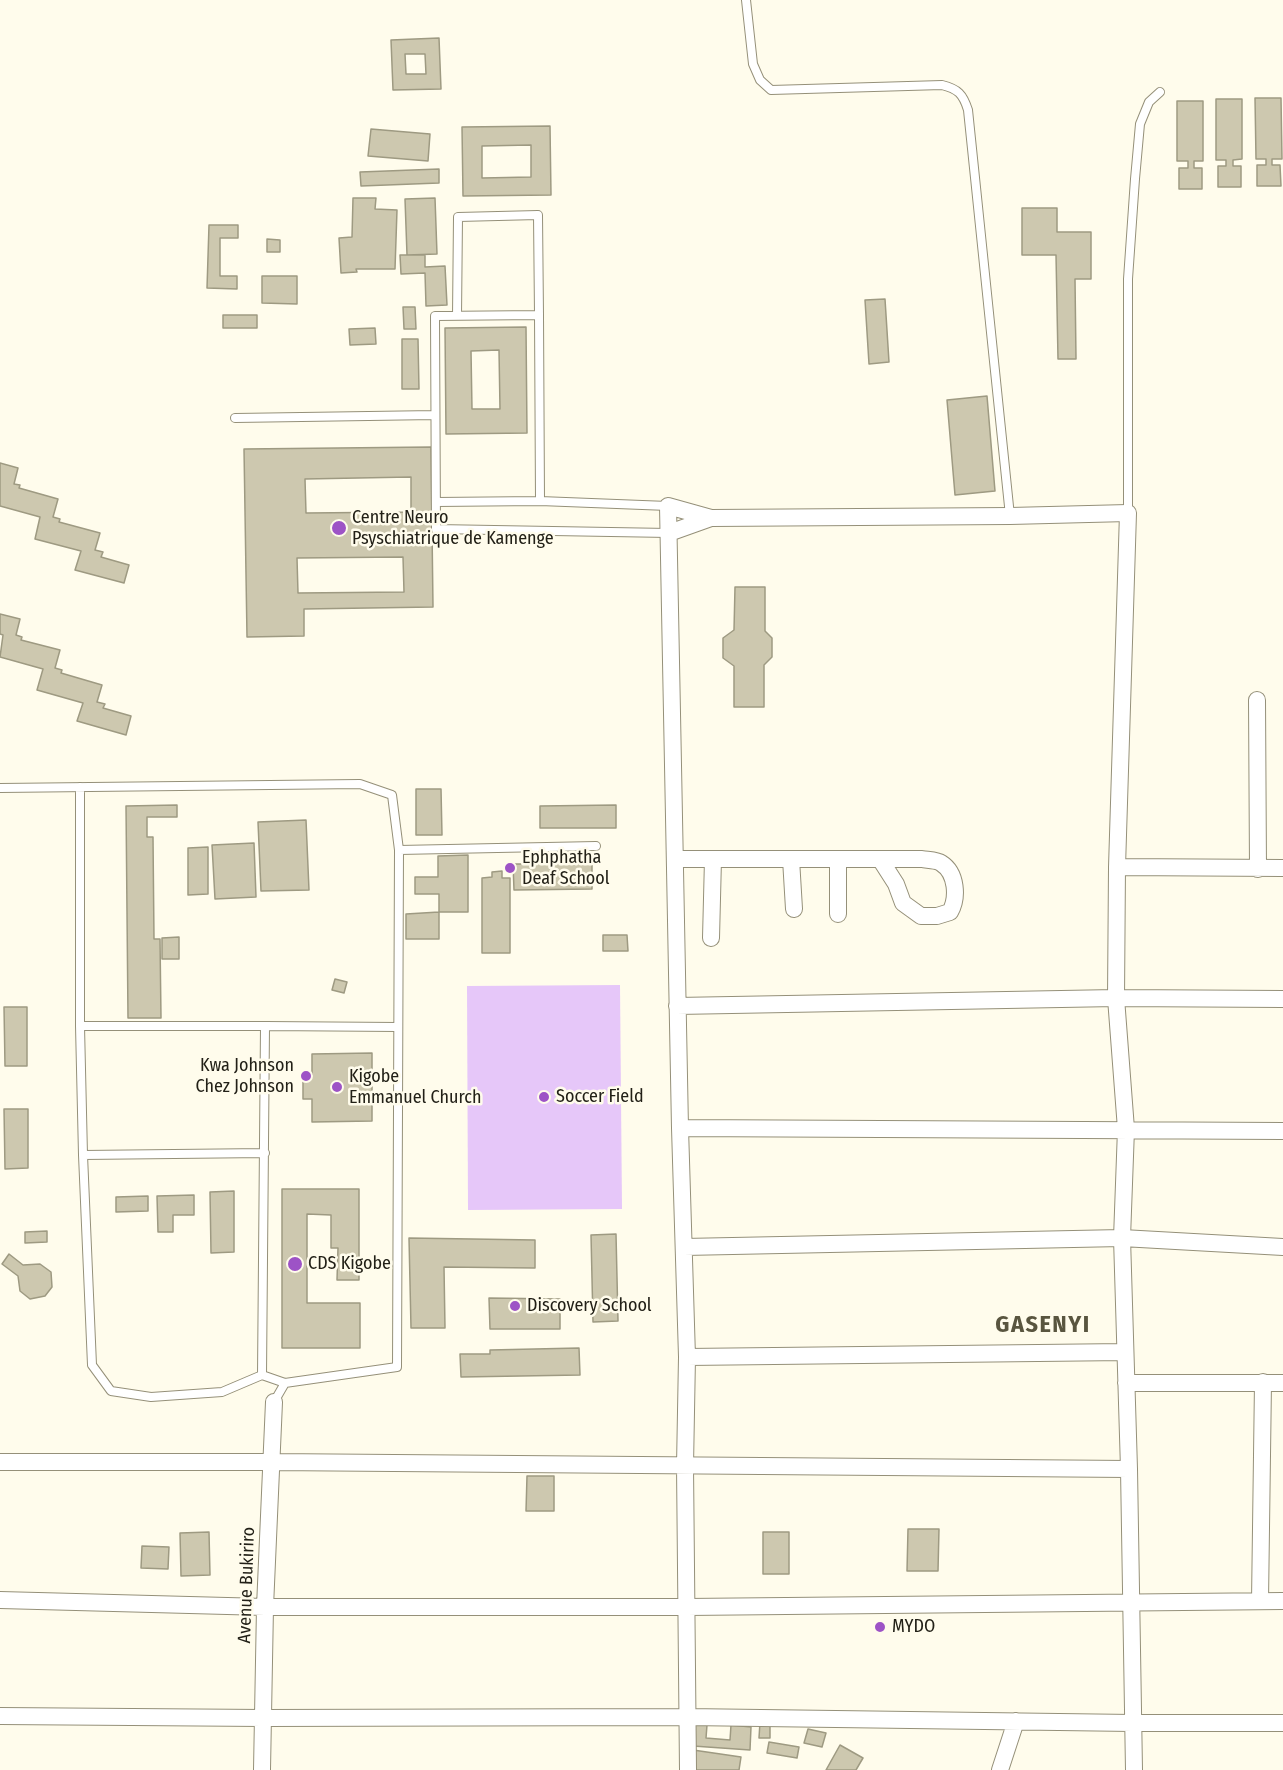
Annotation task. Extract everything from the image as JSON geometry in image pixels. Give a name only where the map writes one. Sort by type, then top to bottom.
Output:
[{"type":"street","points":[[688,1770],[685,1466],[687,1357],[677,1006],[668,506],[711,518],[1128,513],[1117,867],[1116,998],[1126,1129],[1122,1238],[1134,1770]]},
{"type":"street","points":[[669,533],[711,518]]},
{"type":"street","points":[[1257,700],[1258,869]]},
{"type":"street","points":[[675,859],[713,859],[791,859],[838,859],[880,859],[922,859],[941,862],[955,887],[955,903],[950,912],[937,916],[921,916],[903,903],[896,884],[880,859]]},
{"type":"street","points":[[711,938],[713,859]]},
{"type":"street","points":[[791,859],[794,909]]},
{"type":"street","points":[[838,859],[838,914]]},
{"type":"street","points":[[1117,867],[1283,868]]},
{"type":"street","points":[[677,1006],[1116,998],[1283,999]]},
{"type":"street","points":[[680,1128],[1283,1131]]},
{"type":"street","points":[[684,1247],[1122,1238],[1283,1247]]},
{"type":"street","points":[[687,1357],[1125,1352]]},
{"type":"street","points":[[1126,1383],[1283,1383]]},
{"type":"street","points":[[1260,1601],[1263,1383]]},
{"type":"street","name":"Avenue Bukiriro","points":[[262,1770],[265,1607],[274,1402]]},
{"type":"street","points":[[0,1462],[1129,1469]]},
{"type":"street","points":[[0,1600],[265,1607],[687,1607],[1283,1601]]},
{"type":"street","points":[[0,1716],[687,1717],[1283,1723]]},
{"type":"street","points":[[1000,1770],[1016,1721]]},
{"type":"lane","points":[[746,0],[753,64],[759,80],[771,90],[942,86],[957,89],[964,98],[968,110],[1010,516]]},
{"type":"lane","points":[[1128,513],[1128,279],[1134,179],[1140,124],[1149,102],[1160,92]]},
{"type":"lane","points":[[457,316],[458,217],[537,215],[540,501]]},
{"type":"lane","points":[[539,315],[435,316],[436,529],[669,533]]},
{"type":"lane","points":[[236,418],[435,415]]},
{"type":"lane","points":[[436,502],[540,501],[668,506]]},
{"type":"lane","points":[[0,788],[80,787],[360,784],[392,795],[399,850],[397,1367],[285,1383],[262,1375],[222,1392],[151,1397],[111,1391],[92,1365],[80,1026],[80,787]]},
{"type":"lane","points":[[399,850],[596,846]]},
{"type":"lane","points":[[80,1026],[398,1027]]},
{"type":"lane","points":[[262,1375],[265,1026]]},
{"type":"lane","points":[[83,1155],[265,1153]]},
{"type":"lane","points":[[274,1402],[285,1383]]},
{"type":"shaded area","name":"Soccer Field","points":[[620,985],[622,1209],[468,1210],[467,986]]},
{"type":"building","points":[[439,38],[441,89],[393,90],[391,40]],"holes":[[[405,54],[425,54],[426,74],[406,74]]]},
{"type":"building","points":[[1255,98],[1281,98],[1282,159],[1272,159],[1272,165],[1280,165],[1281,186],[1257,186],[1257,165],[1266,165],[1266,159],[1256,159]]},
{"type":"building","points":[[1216,99],[1242,99],[1242,159],[1233,160],[1233,166],[1241,166],[1241,187],[1218,187],[1218,166],[1226,166],[1226,160],[1216,160]]},
{"type":"building","points":[[1177,101],[1203,101],[1203,161],[1194,161],[1194,168],[1202,168],[1202,189],[1179,189],[1179,168],[1188,168],[1188,161],[1177,161]]},
{"type":"building","points":[[550,126],[551,195],[463,196],[462,127]],"holes":[[[531,145],[531,177],[482,178],[482,146]]]},
{"type":"building","points":[[371,129],[430,134],[428,161],[368,156]]},
{"type":"building","points":[[439,169],[439,183],[361,186],[360,172]]},
{"type":"building","points":[[353,198],[376,198],[375,209],[397,210],[395,269],[356,269],[357,272],[341,273],[339,238],[352,237]]},
{"type":"building","points":[[435,198],[437,254],[407,255],[405,199]]},
{"type":"building","points":[[1022,208],[1057,208],[1057,232],[1091,232],[1091,279],[1075,279],[1076,359],[1058,359],[1056,255],[1022,255]]},
{"type":"building","points":[[209,225],[238,225],[238,238],[220,238],[220,276],[237,276],[237,289],[207,288]]},
{"type":"building","points":[[267,239],[280,240],[280,252],[267,252]]},
{"type":"building","points":[[400,255],[425,255],[425,267],[445,266],[447,305],[426,306],[425,273],[401,274]]},
{"type":"building","points":[[262,276],[297,276],[297,304],[262,303]]},
{"type":"building","points":[[885,299],[889,362],[869,364],[865,300]]},
{"type":"building","points":[[403,307],[415,307],[416,329],[404,329]]},
{"type":"building","points":[[223,315],[257,315],[257,328],[223,328]]},
{"type":"building","points":[[526,327],[527,433],[446,434],[445,328]],"holes":[[[499,350],[500,409],[472,409],[471,351]]]},
{"type":"building","points":[[375,328],[376,344],[350,345],[349,329]]},
{"type":"building","points":[[402,339],[418,339],[419,389],[402,389]]},
{"type":"building","points":[[987,396],[995,491],[955,495],[947,400]]},
{"type":"building","name":"Centre Neuro Psyschiatrique de Kamenge","points":[[431,447],[433,607],[304,609],[304,636],[247,637],[244,449]],"holes":[[[411,477],[411,512],[306,513],[305,479]],[[403,557],[404,592],[298,593],[297,558]]]},
{"type":"building","points":[[0,463],[18,468],[14,484],[20,485],[19,488],[58,499],[53,517],[60,519],[59,522],[100,533],[95,550],[103,552],[101,557],[129,565],[124,583],[75,570],[81,551],[35,539],[40,517],[0,506]]},
{"type":"building","points":[[735,587],[765,587],[765,631],[772,638],[772,657],[764,665],[764,707],[734,707],[734,666],[723,658],[723,638],[734,630]]},
{"type":"building","points":[[0,614],[20,619],[16,635],[22,637],[21,640],[60,650],[55,668],[62,670],[61,673],[102,685],[97,702],[105,704],[103,708],[131,716],[126,735],[77,721],[83,703],[37,690],[43,669],[0,657],[3,635],[0,634]]},
{"type":"building","points":[[416,789],[441,789],[442,835],[416,835]]},
{"type":"building","points":[[177,805],[177,817],[147,817],[147,837],[153,837],[154,939],[160,939],[161,1018],[128,1018],[126,806]]},
{"type":"building","points":[[616,805],[616,828],[540,828],[540,806]]},
{"type":"building","points":[[306,820],[309,890],[261,891],[258,822]]},
{"type":"building","points":[[254,843],[256,897],[215,899],[212,845]]},
{"type":"building","points":[[208,847],[208,894],[188,895],[188,848]]},
{"type":"building","points":[[468,855],[468,912],[439,912],[439,894],[415,894],[415,877],[438,877],[438,856]]},
{"type":"building","points":[[513,864],[592,864],[592,889],[514,890]]},
{"type":"building","points":[[502,871],[502,878],[510,878],[510,953],[482,953],[482,878],[492,877],[492,872]]},
{"type":"building","points":[[439,912],[439,939],[406,939],[406,914]]},
{"type":"building","points":[[603,935],[627,935],[628,951],[603,951]]},
{"type":"building","points":[[179,937],[179,959],[162,959],[162,938]]},
{"type":"building","points":[[335,979],[347,982],[344,993],[332,990]]},
{"type":"building","points":[[4,1007],[27,1007],[27,1066],[5,1066]]},
{"type":"building","name":"Kigobe Emmanuel Church","points":[[372,1053],[372,1121],[312,1122],[312,1099],[303,1099],[303,1075],[312,1075],[312,1054]]},
{"type":"building","points":[[4,1109],[28,1109],[28,1168],[5,1169]]},
{"type":"building","name":"CDS Kigobe","points":[[282,1189],[359,1189],[359,1280],[337,1280],[338,1248],[331,1248],[331,1215],[307,1214],[307,1303],[360,1303],[360,1348],[282,1348]]},
{"type":"building","points":[[234,1191],[234,1252],[211,1253],[210,1192]]},
{"type":"building","points":[[194,1195],[194,1215],[173,1215],[173,1232],[158,1232],[157,1196]]},
{"type":"building","points":[[148,1196],[148,1211],[116,1212],[116,1197]]},
{"type":"building","points":[[47,1231],[47,1242],[25,1243],[25,1232]]},
{"type":"building","points":[[616,1234],[618,1321],[593,1322],[591,1235]]},
{"type":"building","points":[[409,1238],[535,1240],[535,1268],[444,1267],[445,1328],[411,1328]]},
{"type":"building","points":[[9,1254],[23,1265],[40,1264],[51,1272],[52,1287],[45,1296],[30,1299],[20,1291],[18,1276],[2,1264]]},
{"type":"building","points":[[489,1298],[560,1299],[560,1329],[490,1329]]},
{"type":"building","points":[[579,1348],[580,1375],[461,1377],[460,1354],[490,1354],[490,1350]]},
{"type":"building","points":[[527,1476],[554,1476],[554,1511],[526,1511]]},
{"type":"building","points":[[908,1529],[939,1529],[938,1571],[907,1571]]},
{"type":"building","points":[[209,1532],[210,1575],[181,1576],[180,1533]]},
{"type":"building","points":[[763,1532],[789,1532],[789,1574],[763,1574]]},
{"type":"building","points":[[142,1546],[169,1547],[168,1569],[141,1568]]},
{"type":"building","points":[[760,1722],[770,1722],[770,1738],[759,1738]]},
{"type":"building","points":[[694,1724],[707,1725],[706,1738],[730,1740],[731,1725],[751,1727],[750,1750],[693,1746]]},
{"type":"building","points":[[808,1729],[826,1733],[822,1747],[804,1743]]},
{"type":"building","points":[[769,1742],[799,1747],[797,1758],[767,1753]]},
{"type":"building","points":[[840,1745],[863,1758],[856,1770],[826,1770]]},
{"type":"building","points":[[693,1750],[741,1757],[739,1770],[690,1770]]},
{"type":"place","name":"Centre Neuro Psyschiatrique de Kamenge","points":[[339,528]]},
{"type":"place","name":"Ephphatha Deaf School","points":[[510,868]]},
{"type":"place","name":"Kwa Johnson Chez Johnson","points":[[306,1076]]},
{"type":"place","name":"Kigobe Emmanuel Church","points":[[337,1087]]},
{"type":"place","name":"Soccer Field","points":[[544,1097]]},
{"type":"place","name":"CDS Kigobe","points":[[295,1264]]},
{"type":"place","name":"Discovery School","points":[[515,1306]]},
{"type":"place","name":"MYDO","points":[[880,1627]]},
{"type":"district","name":"GASENYI","points":[[1043,1325]]}]
